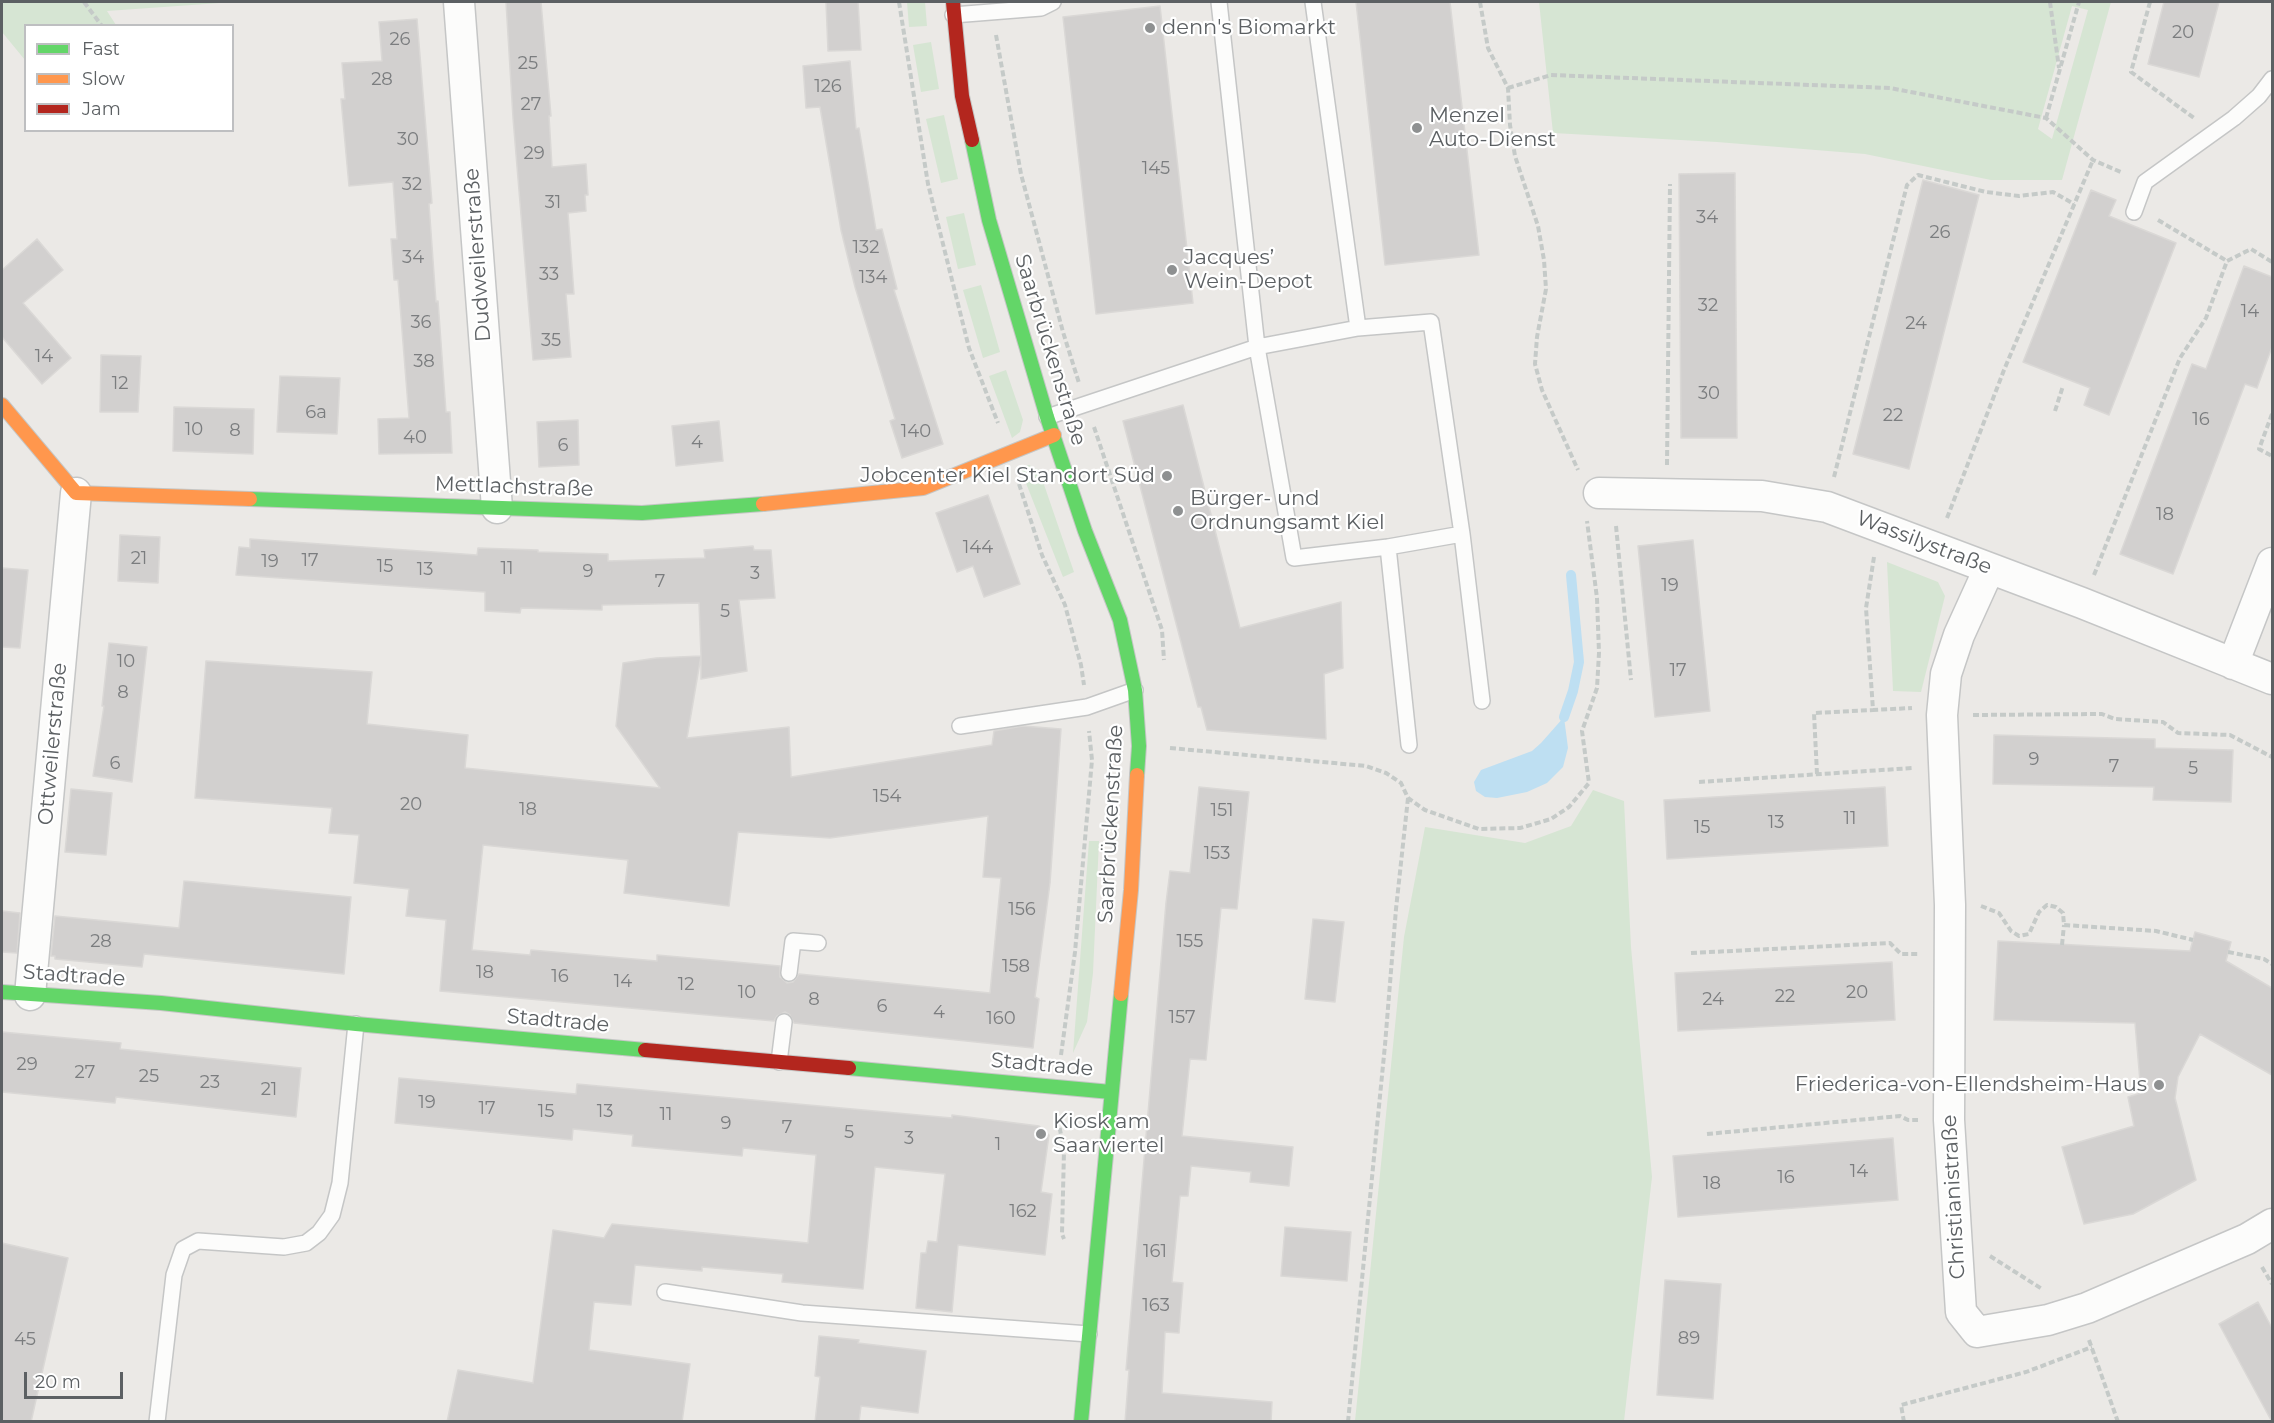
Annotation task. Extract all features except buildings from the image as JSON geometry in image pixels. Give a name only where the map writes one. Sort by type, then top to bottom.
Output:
[{"type":"street","name":"Dudweilerstraße","points":[[459,2],[497,508]]},
{"type":"street","name":"Saarbrückenstraße","points":[[953,8],[962,96],[989,220],[1047,417],[1085,531],[1120,620],[1135,690],[1139,746],[1131,890],[1081,1422]]},
{"type":"street","points":[[2,405],[76,493]]},
{"type":"street","name":"Mettlachstraße","points":[[76,493],[642,513],[701,510],[923,488],[1054,435]]},
{"type":"street","name":"Ottweilerstraße","points":[[16,994],[76,493]]},
{"type":"street","name":"Wassilystraße","points":[[1600,501],[1762,496],[1827,507],[2082,603],[2272,679]]},
{"type":"street","points":[[2233,664],[2272,563]]},
{"type":"street","name":"Christianistraße","points":[[1989,569],[1959,635],[1946,674],[1943,710],[1943,766],[1950,905],[1949,1120],[1961,1312],[1977,1332],[2048,1320],[2077,1311],[2247,1239],[2272,1224]]},
{"type":"street","name":"Stadtrade","points":[[16,994],[161,1003],[356,1024],[1111,1092]]},
{"type":"lane","points":[[1219,2],[1257,347],[1294,558],[1388,547],[1462,534]]},
{"type":"lane","points":[[1313,2],[1358,328]]},
{"type":"lane","points":[[953,8],[992,12],[1047,5]]},
{"type":"lane","points":[[2134,212],[2145,182],[2234,118],[2259,96],[2272,79]]},
{"type":"lane","points":[[1047,417],[1257,347],[1358,328],[1431,322],[1462,534],[1482,701]]},
{"type":"lane","points":[[1388,547],[1409,745]]},
{"type":"lane","points":[[960,726],[1087,707],[1135,690]]},
{"type":"lane","points":[[789,973],[792,941],[818,943]]},
{"type":"lane","points":[[779,1062],[784,1022]]},
{"type":"lane","points":[[157,1422],[174,1275],[183,1249],[198,1241],[284,1247],[306,1243],[319,1233],[332,1215],[340,1183],[356,1024]]},
{"type":"lane","points":[[665,1292],[802,1313],[1089,1334]]},
{"type":"path","points":[[84,2],[100,24]]},
{"type":"path","points":[[899,2],[928,184],[969,348],[1009,454],[1042,555],[1065,605],[1081,665],[1087,707],[1092,760],[1075,952],[1061,1053],[1057,1111],[1064,1151],[1062,1234]]},
{"type":"path","points":[[1480,2],[1488,48],[1509,88],[1510,125],[1515,156],[1538,226],[1545,260],[1546,289],[1537,337],[1535,364],[1542,390],[1578,470]]},
{"type":"path","points":[[2050,2],[2060,72]]},
{"type":"path","points":[[2046,118],[2079,2]]},
{"type":"path","points":[[2150,2],[2131,72],[2214,132]]},
{"type":"path","points":[[992,12],[1021,174],[1063,332],[1162,630],[1165,657]]},
{"type":"path","points":[[1509,88],[1551,75],[1890,88],[2046,118],[2093,160],[2145,182]]},
{"type":"path","points":[[1946,522],[2004,370],[2093,160]]},
{"type":"path","points":[[1832,487],[1907,185],[1918,175],[1986,192],[2019,196],[2053,192],[2074,204]]},
{"type":"path","points":[[1667,468],[1670,184]]},
{"type":"path","points":[[2161,220],[2227,261]]},
{"type":"path","points":[[2082,603],[2180,358],[2206,318],[2227,261],[2252,249],[2272,262]]},
{"type":"path","points":[[2055,411],[2063,386]]},
{"type":"path","points":[[2272,414],[2259,449],[2272,456]]},
{"type":"path","points":[[1600,501],[1631,680]]},
{"type":"path","points":[[1139,746],[1366,766],[1386,773],[1401,783],[1408,798],[1425,810],[1479,829],[1520,828],[1551,819],[1569,807],[1589,783],[1582,731],[1597,688],[1600,501]]},
{"type":"path","points":[[1873,710],[1866,608],[1880,526]]},
{"type":"path","points":[[1817,774],[1814,713],[1873,710],[2102,714],[2115,719],[2163,722],[2178,733],[2230,735],[2272,757]]},
{"type":"path","points":[[1699,782],[1943,766]]},
{"type":"path","points":[[1348,1422],[1408,798]]},
{"type":"path","points":[[1950,905],[1981,906],[1999,913],[2011,931],[2019,936],[2029,933],[2039,912],[2047,905],[2056,907],[2063,913],[2062,945]]},
{"type":"path","points":[[2064,925],[2156,932],[2193,940]]},
{"type":"path","points":[[1690,954],[1890,943],[1900,954],[1949,954]]},
{"type":"path","points":[[2229,952],[2264,959],[2272,963]]},
{"type":"path","points":[[1707,1134],[1900,1116],[1908,1120],[1949,1120]]},
{"type":"path","points":[[1956,1256],[1982,1251],[2077,1311],[2118,1422]]},
{"type":"path","points":[[1904,1422],[1901,1405],[2026,1372],[2092,1347]]},
{"type":"green space","points":[[2,2],[220,2],[107,11],[115,24],[24,24],[24,59],[2,32]]},
{"type":"green space","points":[[907,2],[925,2],[927,26],[909,27]]},
{"type":"green space","points":[[1539,2],[2111,2],[2062,180],[1991,180],[1865,154],[1717,142],[1553,133]],"holes":[[[2072,6],[2088,10],[2052,139],[2038,129]]]},
{"type":"green space","points":[[931,42],[939,89],[921,92],[913,45]]},
{"type":"green space","points":[[944,115],[958,179],[941,183],[926,119]]},
{"type":"green space","points":[[964,213],[976,265],[958,269],[946,217]]},
{"type":"green space","points":[[981,285],[1000,352],[983,358],[963,290]]},
{"type":"green space","points":[[1006,370],[1023,420],[1020,432],[1012,438],[989,376]]},
{"type":"green space","points":[[1029,465],[1039,470],[1074,572],[1063,577],[1020,468]]},
{"type":"green space","points":[[1887,562],[1938,582],[1945,596],[1921,692],[1893,691]]},
{"type":"green space","points":[[1593,790],[1624,801],[1631,947],[1652,1177],[1624,1421],[1355,1421],[1404,937],[1425,827],[1525,843],[1571,826]]},
{"type":"green space","points":[[1089,841],[1099,841],[1093,973],[1087,1022],[1073,1053]]},
{"type":"water","points":[[1564,717],[1568,748],[1563,767],[1547,783],[1527,792],[1497,798],[1485,797],[1476,791],[1474,782],[1481,770],[1532,751]]},
{"type":"waterway","points":[[1564,717],[1573,691],[1579,662],[1571,575]]},
{"type":"traffic: fast","points":[[972,140],[989,220],[1047,417],[1085,531],[1120,620],[1135,690],[1139,746],[1137,775]]},
{"type":"traffic: fast","points":[[250,499],[642,513],[763,504]]},
{"type":"traffic: fast","points":[[2,992],[161,1003],[356,1024],[645,1050]]},
{"type":"traffic: fast","points":[[1081,1422],[1121,994]]},
{"type":"traffic: fast","points":[[849,1068],[1111,1092]]},
{"type":"traffic: slow","points":[[2,405],[76,493],[250,499]]},
{"type":"traffic: slow","points":[[763,504],[923,488],[1054,435]]},
{"type":"traffic: slow","points":[[1121,994],[1131,890],[1137,775]]},
{"type":"traffic: jam","points":[[953,2],[962,96],[972,140]]},
{"type":"traffic: jam","points":[[645,1050],[849,1068]]},
{"type":"place","name":"denn's Biomarkt","points":[[1150,28]]},
{"type":"place","name":"Menzel Auto-Dienst","points":[[1417,128]]},
{"type":"place","name":"Jacques’ Wein-Depot","points":[[1172,270]]},
{"type":"place","name":"Jobcenter Kiel Standort Süd","points":[[1167,476]]},
{"type":"place","name":"Bürger- und Ordnungsamt Kiel","points":[[1178,511]]},
{"type":"place","name":"Friederica-von-Ellendsheim-Haus","points":[[2159,1085]]},
{"type":"place","name":"Kiosk am Saarviertel","points":[[1041,1134]]}]
